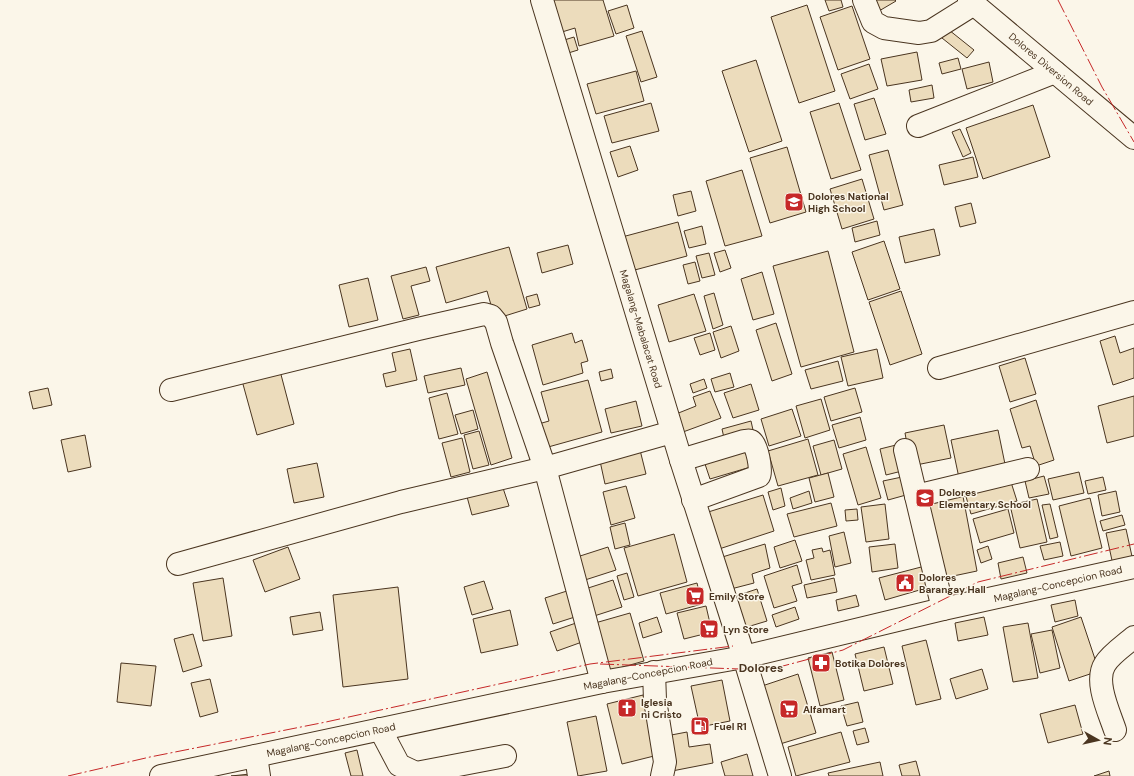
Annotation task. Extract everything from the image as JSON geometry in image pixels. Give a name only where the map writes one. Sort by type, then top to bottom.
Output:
[{"type":"main road","name":"Magalang-Mabalacat Road","points":[[542,0],[672,432],[744,657],[780,776]]},
{"type":"main road","points":[[864,0],[873,22],[884,28],[908,32],[931,31],[972,2]]},
{"type":"main road","name":"Dolores Diversion Road","points":[[972,2],[1134,138]]},
{"type":"main road","points":[[918,126],[1055,72]]},
{"type":"main road","points":[[939,368],[1134,312]]},
{"type":"main road","points":[[172,390],[418,329],[484,314],[490,316],[496,322],[544,468],[602,682]]},
{"type":"main road","points":[[178,564],[401,502],[544,468],[672,432]]},
{"type":"main road","points":[[681,460],[744,441],[752,442],[757,454],[761,473],[759,476],[693,500]]},
{"type":"main road","points":[[905,450],[943,609]]},
{"type":"main road","points":[[916,496],[1028,469]]},
{"type":"main road","name":"Magalang-Concepcion Road","points":[[161,776],[258,766],[380,730],[602,682],[744,657],[943,609],[1134,566]]},
{"type":"main road","points":[[1115,730],[1102,691],[1100,679],[1101,671],[1105,664],[1134,637]]},
{"type":"main road","points":[[654,672],[655,700],[664,762],[662,776]]},
{"type":"main road","points":[[380,730],[399,765],[416,773],[505,756]]},
{"type":"building","points":[[552,0],[603,0],[614,36],[579,46],[575,28],[562,32]]},
{"type":"building","points":[[825,0],[841,0],[843,7],[829,11]]},
{"type":"building","points":[[873,0],[895,0],[896,1],[879,11]]},
{"type":"building","points":[[627,5],[634,28],[616,34],[608,11]]},
{"type":"building","points":[[807,5],[835,91],[799,103],[771,17]]},
{"type":"building","points":[[852,6],[870,59],[838,70],[820,17]]},
{"type":"building","points":[[944,26],[974,50],[967,58],[937,34]]},
{"type":"building","points":[[642,31],[657,77],[641,82],[626,36]]},
{"type":"building","points":[[574,37],[578,50],[565,54],[561,41]]},
{"type":"building","points":[[917,52],[922,80],[887,86],[881,59]]},
{"type":"building","points":[[958,58],[961,69],[942,74],[939,63]]},
{"type":"building","points":[[756,60],[782,141],[749,152],[722,71]]},
{"type":"building","points":[[989,62],[993,82],[967,89],[962,69]]},
{"type":"building","points":[[869,64],[878,89],[850,99],[841,74]]},
{"type":"building","points":[[636,71],[644,101],[596,114],[587,84]]},
{"type":"building","points":[[932,85],[934,98],[911,102],[909,90]]},
{"type":"building","points":[[874,98],[886,134],[865,140],[854,104]]},
{"type":"building","points":[[651,103],[659,131],[612,143],[604,116]]},
{"type":"building","points":[[839,103],[861,170],[831,179],[810,112]]},
{"type":"building","points":[[1033,105],[1050,157],[983,179],[966,128]]},
{"type":"building","points":[[960,129],[971,153],[963,157],[952,132]]},
{"type":"building","points":[[630,146],[638,170],[618,177],[610,152]]},
{"type":"building","points":[[787,147],[806,212],[770,223],[750,158]]},
{"type":"building","points":[[888,150],[903,205],[884,210],[869,155]]},
{"type":"building","points":[[973,157],[978,177],[944,185],[939,165]]},
{"type":"building","points":[[742,170],[762,236],[725,246],[706,181]]},
{"type":"building","points":[[862,179],[874,219],[842,229],[830,189]]},
{"type":"building","points":[[691,191],[696,211],[678,216],[673,195]]},
{"type":"building","points":[[971,203],[976,223],[960,227],[955,207]]},
{"type":"building","points":[[877,221],[880,235],[855,242],[852,228]]},
{"type":"building","points":[[678,222],[687,256],[631,271],[622,237]]},
{"type":"building","points":[[702,226],[706,244],[689,248],[684,231]]},
{"type":"building","points":[[934,229],[940,255],[905,263],[899,237]]},
{"type":"building","points":[[884,241],[900,289],[868,300],[852,252]]},
{"type":"building","points":[[568,245],[573,264],[542,273],[537,253]]},
{"type":"building","points":[[509,247],[527,309],[495,319],[487,291],[446,303],[436,267]]},
{"type":"building","points":[[725,250],[731,268],[720,272],[714,253]]},
{"type":"building","points":[[828,251],[854,352],[801,367],[773,266]]},
{"type":"building","points":[[709,253],[715,275],[702,278],[696,256]]},
{"type":"building","points":[[695,262],[700,281],[688,284],[683,265]]},
{"type":"building","points":[[426,267],[430,281],[411,286],[419,315],[403,319],[391,276]]},
{"type":"building","points":[[762,272],[774,314],[753,320],[741,279]]},
{"type":"building","points":[[368,278],[378,320],[349,327],[339,285]]},
{"type":"building","points":[[901,291],[922,354],[890,365],[869,302]]},
{"type":"building","points":[[714,293],[723,325],[713,329],[704,296]]},
{"type":"building","points":[[537,294],[540,305],[529,308],[526,297]]},
{"type":"building","points":[[694,294],[706,331],[669,342],[658,305]]},
{"type":"building","points":[[776,323],[792,374],[772,381],[756,330]]},
{"type":"building","points":[[731,326],[739,351],[721,358],[713,332]]},
{"type":"building","points":[[572,333],[575,343],[582,340],[588,361],[581,363],[583,373],[543,385],[532,345]]},
{"type":"building","points":[[710,333],[715,350],[700,355],[694,338]]},
{"type":"building","points":[[1115,336],[1120,353],[1134,348],[1134,378],[1113,385],[1100,341]]},
{"type":"building","points":[[410,349],[417,380],[386,387],[383,374],[396,371],[392,353]]},
{"type":"building","points":[[877,349],[883,378],[848,386],[841,357]]},
{"type":"building","points":[[1025,358],[1036,394],[1010,402],[999,366]]},
{"type":"building","points":[[838,361],[843,381],[811,389],[805,370]]},
{"type":"building","points":[[279,367],[294,424],[257,435],[241,377]]},
{"type":"building","points":[[461,368],[465,385],[428,393],[424,376]]},
{"type":"building","points":[[611,369],[613,378],[601,381],[599,372]]},
{"type":"building","points":[[487,372],[512,458],[491,465],[466,379]]},
{"type":"building","points":[[730,373],[734,387],[715,392],[711,379]]},
{"type":"building","points":[[704,379],[707,388],[693,393],[690,384]]},
{"type":"building","points":[[588,380],[602,432],[541,449],[535,425],[549,421],[541,392]]},
{"type":"building","points":[[751,384],[759,410],[733,418],[724,393]]},
{"type":"building","points":[[48,388],[52,405],[33,409],[29,392]]},
{"type":"building","points":[[855,388],[862,412],[831,421],[824,397]]},
{"type":"building","points":[[710,391],[721,418],[683,432],[676,414],[696,406],[693,397]]},
{"type":"building","points":[[447,393],[458,434],[439,439],[429,398]]},
{"type":"building","points":[[1134,396],[1134,436],[1107,443],[1098,406]]},
{"type":"building","points":[[821,399],[830,430],[805,438],[796,406]]},
{"type":"building","points":[[1036,400],[1054,460],[1036,466],[1030,446],[1022,448],[1010,409]]},
{"type":"building","points":[[636,401],[642,426],[611,433],[605,409]]},
{"type":"building","points":[[792,409],[801,436],[769,446],[761,419]]},
{"type":"building","points":[[473,410],[478,429],[461,434],[455,415]]},
{"type":"building","points":[[860,417],[866,440],[839,448],[832,425]]},
{"type":"building","points":[[751,421],[753,430],[724,438],[722,429]]},
{"type":"building","points":[[944,425],[951,458],[911,466],[905,433]]},
{"type":"building","points":[[998,430],[1006,469],[959,478],[951,440]]},
{"type":"building","points":[[479,431],[489,465],[473,469],[464,435]]},
{"type":"building","points":[[85,435],[91,467],[68,472],[61,440]]},
{"type":"building","points":[[462,438],[470,472],[451,477],[442,443]]},
{"type":"building","points":[[808,439],[818,475],[778,486],[768,451]]},
{"type":"building","points":[[834,440],[842,469],[821,475],[813,446]]},
{"type":"building","points":[[900,444],[906,470],[886,475],[880,449]]},
{"type":"building","points":[[866,447],[881,498],[858,505],[843,454]]},
{"type":"building","points":[[748,448],[754,466],[710,479],[704,461]]},
{"type":"building","points":[[640,450],[646,474],[605,484],[600,461]]},
{"type":"building","points":[[317,463],[324,497],[294,503],[287,469]]},
{"type":"building","points":[[1079,472],[1084,493],[1053,500],[1048,479]]},
{"type":"building","points":[[828,473],[834,497],[815,502],[809,478]]},
{"type":"building","points":[[1044,476],[1049,494],[1029,498],[1025,481]]},
{"type":"building","points":[[902,477],[906,495],[888,500],[883,481]]},
{"type":"building","points":[[1103,477],[1106,490],[1088,494],[1085,481]]},
{"type":"building","points":[[1010,479],[1017,501],[971,514],[965,493]]},
{"type":"building","points":[[501,482],[509,506],[472,515],[466,493]]},
{"type":"building","points":[[626,486],[635,518],[611,525],[603,492]]},
{"type":"building","points":[[781,488],[785,506],[773,510],[768,492]]},
{"type":"building","points":[[809,491],[812,503],[793,509],[790,498]]},
{"type":"building","points":[[962,491],[977,571],[939,579],[924,499]]},
{"type":"building","points":[[1116,491],[1120,512],[1102,516],[1098,495]]},
{"type":"building","points":[[763,495],[774,531],[716,550],[705,513]]},
{"type":"building","points":[[1090,498],[1102,548],[1071,556],[1059,506]]},
{"type":"building","points":[[1037,499],[1047,542],[1020,548],[1010,505]]},
{"type":"building","points":[[831,503],[837,526],[794,537],[787,514]]},
{"type":"building","points":[[885,504],[889,539],[866,542],[861,507]]},
{"type":"building","points":[[1050,504],[1058,537],[1050,539],[1042,505]]},
{"type":"building","points":[[857,509],[858,520],[846,521],[845,510]]},
{"type":"building","points":[[1008,509],[1014,533],[980,543],[973,519]]},
{"type":"building","points":[[1122,515],[1125,525],[1103,531],[1100,521]]},
{"type":"building","points":[[625,523],[630,545],[615,549],[610,527]]},
{"type":"building","points":[[1126,529],[1133,561],[1113,565],[1106,533]]},
{"type":"building","points":[[844,532],[851,563],[835,567],[829,536]]},
{"type":"building","points":[[674,534],[687,582],[638,596],[624,548]]},
{"type":"building","points":[[795,540],[802,561],[780,568],[774,547]]},
{"type":"building","points":[[1060,542],[1063,556],[1044,560],[1040,546]]},
{"type":"building","points":[[765,544],[770,568],[752,574],[754,583],[727,590],[719,558]]},
{"type":"building","points":[[895,544],[898,568],[872,572],[869,547]]},
{"type":"building","points":[[988,546],[992,559],[981,563],[977,550]]},
{"type":"building","points":[[288,547],[300,579],[265,592],[253,560]]},
{"type":"building","points":[[608,547],[616,570],[585,580],[577,557]]},
{"type":"building","points":[[822,548],[823,552],[830,550],[835,575],[811,580],[806,560],[814,558],[812,550]]},
{"type":"building","points":[[1023,557],[1027,573],[1001,579],[998,563]]},
{"type":"building","points":[[797,565],[802,583],[792,586],[797,601],[774,608],[764,576]]},
{"type":"building","name":"Dolores Barangay Hall","points":[[925,566],[930,587],[885,600],[879,578]]},
{"type":"building","points":[[627,573],[634,597],[624,600],[617,576]]},
{"type":"building","points":[[223,578],[232,636],[203,641],[193,583]]},
{"type":"building","points":[[834,578],[837,592],[807,598],[804,585]]},
{"type":"building","points":[[613,580],[622,607],[591,617],[582,590]]},
{"type":"building","points":[[484,581],[493,609],[472,615],[464,587]]},
{"type":"building","points":[[697,583],[702,604],[666,614],[660,593]]},
{"type":"building","points":[[398,587],[408,679],[343,687],[333,595]]},
{"type":"building","points":[[757,589],[767,621],[737,630],[727,599]]},
{"type":"building","points":[[570,590],[578,616],[553,624],[545,598]]},
{"type":"building","points":[[856,595],[859,606],[838,611],[836,600]]},
{"type":"building","points":[[1075,600],[1078,616],[1055,622],[1051,605]]},
{"type":"building","points":[[706,606],[712,632],[684,639],[677,613]]},
{"type":"building","points":[[795,607],[799,619],[776,627],[772,615]]},
{"type":"building","points":[[510,610],[518,645],[481,653],[473,619]]},
{"type":"building","points":[[320,612],[323,630],[293,635],[290,617]]},
{"type":"building","points":[[630,613],[644,661],[609,671],[595,623]]},
{"type":"building","points":[[657,617],[662,632],[643,638],[639,623]]},
{"type":"building","points":[[984,617],[988,635],[958,641],[955,623]]},
{"type":"building","points":[[1081,617],[1099,671],[1069,681],[1052,627]]},
{"type":"building","points":[[576,623],[582,642],[557,651],[550,632]]},
{"type":"building","points":[[1028,623],[1038,678],[1013,682],[1003,627]]},
{"type":"building","points":[[1052,630],[1060,668],[1040,673],[1031,634]]},
{"type":"building","points":[[193,634],[202,666],[183,672],[174,639]]},
{"type":"building","points":[[926,640],[941,699],[916,705],[902,646]]},
{"type":"building","points":[[884,647],[893,684],[864,691],[855,654]]},
{"type":"building","points":[[832,652],[844,700],[820,706],[808,658]]},
{"type":"building","points":[[121,663],[156,666],[151,706],[117,702]]},
{"type":"building","points":[[982,669],[988,689],[956,699],[950,679]]},
{"type":"building","name":"Alfamart","points":[[798,674],[816,733],[780,744],[762,686]]},
{"type":"building","points":[[210,679],[218,712],[200,717],[191,683]]},
{"type":"building","points":[[722,680],[730,721],[700,727],[691,686]]},
{"type":"building","points":[[643,695],[658,755],[622,764],[607,704]]},
{"type":"building","points":[[858,702],[863,722],[847,726],[841,706]]},
{"type":"building","points":[[1075,705],[1083,734],[1048,743],[1040,714]]},
{"type":"building","points":[[596,716],[607,771],[578,776],[567,722]]},
{"type":"building","points":[[865,728],[869,742],[857,745],[853,731]]},
{"type":"building","points":[[687,732],[689,747],[710,744],[713,763],[672,771],[666,736]]},
{"type":"building","points":[[841,732],[850,762],[796,776],[788,747]]},
{"type":"building","points":[[357,750],[363,776],[351,776],[345,753]]},
{"type":"building","points":[[747,754],[753,776],[725,776],[721,762]]},
{"type":"building","points":[[916,761],[920,776],[902,776],[899,765]]},
{"type":"building","points":[[880,762],[883,776],[829,776],[828,773]]},
{"type":"building","points":[[1109,771],[1110,776],[1094,776]]},
{"type":"building","points":[[250,774],[250,776],[231,776]]},
{"type":"power","points":[[1058,0],[1102,87],[1134,142]]},
{"type":"power","points":[[600,664],[768,670],[843,650],[978,582],[1134,544]]},
{"type":"power","points":[[68,776],[150,757],[326,722],[590,664],[733,646]]},
{"type":"place","name":"Dolores National High School","points":[[794,202]]},
{"type":"place","name":"Dolores Elementary School","points":[[925,498]]},
{"type":"place","name":"Dolores Barangay Hall","points":[[905,583]]},
{"type":"place","name":"Emily Store","points":[[695,596]]},
{"type":"place","name":"Lyn Store","points":[[709,629]]},
{"type":"place","name":"Botika Dolores","points":[[821,663]]},
{"type":"place","name":"Iglesia ni Cristo","points":[[627,708]]},
{"type":"place","name":"Alfamart","points":[[789,709]]},
{"type":"place","name":"Fuel R1","points":[[700,726]]},
{"type":"district","name":"Dolores","points":[[761,668]]}]
